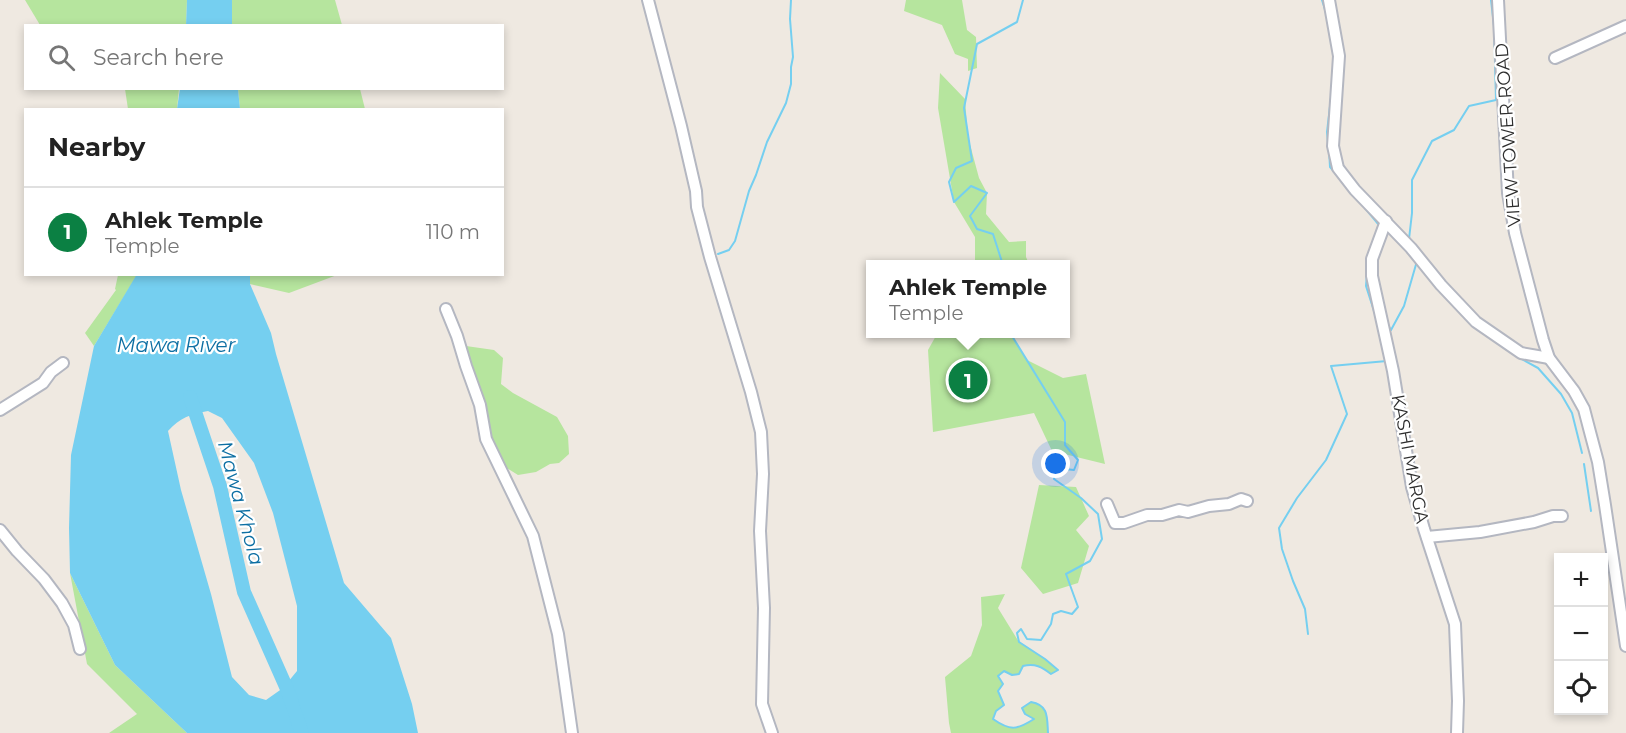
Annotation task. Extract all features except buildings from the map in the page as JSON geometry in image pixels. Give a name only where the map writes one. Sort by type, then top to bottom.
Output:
[{"type":"street","points":[[648,0],[681,126],[696,191],[697,207],[710,257],[761,432],[763,474],[760,531],[764,608],[762,704],[772,733]]},
{"type":"street","points":[[1329,0],[1339,56],[1333,146],[1338,168],[1355,190],[1411,248],[1441,285],[1476,322],[1521,353],[1549,358]]},
{"type":"street","name":"VIEW TOWER ROAD","points":[[1498,0],[1508,193],[1515,233],[1549,358],[1574,391],[1584,409],[1598,462],[1626,646]]},
{"type":"street","points":[[1555,58],[1626,26]]},
{"type":"street","name":"KASHI MARGA","points":[[1386,221],[1372,259],[1372,276],[1393,371],[1412,487],[1455,624],[1457,733]]},
{"type":"street","points":[[446,309],[480,405],[486,439],[533,536],[558,634],[572,733]]},
{"type":"street","points":[[0,411],[43,383],[51,372],[63,363]]},
{"type":"street","points":[[1107,504],[1115,523],[1124,523],[1147,514],[1162,515],[1179,510],[1188,512],[1209,506],[1229,504],[1241,499],[1247,501]]},
{"type":"street","points":[[1426,537],[1480,532],[1534,522],[1552,516],[1562,516]]},
{"type":"street","points":[[0,530],[44,579],[62,603],[74,624],[80,649]]},
{"type":"green space","points":[[25,0],[187,0],[186,24],[39,24]]},
{"type":"green space","points":[[232,0],[335,0],[342,24],[232,24]]},
{"type":"green space","points":[[906,0],[962,0],[967,30],[976,37],[977,68],[968,71],[968,59],[955,54],[942,25],[904,11]]},
{"type":"green space","points":[[940,73],[965,99],[968,137],[979,178],[987,193],[986,214],[1009,242],[1026,241],[1027,260],[975,260],[975,237],[954,202],[938,108]]},
{"type":"green space","points":[[125,90],[179,90],[177,108],[128,108]]},
{"type":"green space","points":[[238,90],[360,90],[365,108],[240,108]]},
{"type":"green space","points":[[118,276],[136,276],[94,346],[85,333],[115,289]]},
{"type":"green space","points":[[250,276],[334,276],[289,293],[250,284]]},
{"type":"green space","points":[[935,338],[1014,338],[1027,360],[1063,378],[1086,374],[1105,464],[1052,451],[1034,413],[933,432],[928,350]]},
{"type":"green space","points":[[466,346],[494,350],[503,358],[501,384],[557,417],[568,436],[569,454],[559,463],[550,464],[536,472],[518,475],[502,465],[470,367]]},
{"type":"green space","points":[[1039,485],[1076,487],[1089,516],[1076,530],[1089,546],[1078,583],[1043,594],[1021,568]]},
{"type":"green space","points":[[70,573],[115,665],[187,733],[109,733],[137,714],[87,664]]},
{"type":"green space","points":[[1005,594],[998,608],[1019,642],[1058,670],[1051,674],[1038,666],[1027,665],[1023,666],[1019,674],[1012,675],[1004,672],[998,676],[1003,684],[998,692],[1004,705],[996,711],[993,719],[1004,726],[1014,728],[1023,725],[1034,719],[1025,714],[1022,708],[1031,702],[1044,709],[1048,733],[951,733],[945,677],[971,656],[982,625],[981,597]]},
{"type":"water","points":[[187,0],[232,0],[232,24],[186,24]]},
{"type":"water","points":[[180,90],[238,90],[240,108],[177,108]]},
{"type":"water","name":"Mawa River","points":[[136,276],[250,276],[250,284],[271,333],[344,583],[391,638],[412,704],[418,733],[187,733],[115,665],[70,573],[71,455],[94,346]],"holes":[[[208,411],[222,418],[254,463],[273,513],[297,606],[297,671],[283,688],[266,700],[249,695],[232,677],[181,490],[168,431],[186,417]]]},
{"type":"waterway","points":[[718,254],[729,250],[735,241],[749,191],[767,142],[786,103],[791,84],[793,57],[791,0]]},
{"type":"waterway","points":[[1001,260],[993,234],[977,229],[970,216],[987,193],[971,186],[954,202],[949,182],[956,168],[972,161],[964,108],[977,44],[1017,22],[1023,0]]},
{"type":"waterway","points":[[1322,0],[1327,16]]},
{"type":"waterway","points":[[1409,239],[1412,180],[1432,141],[1454,130],[1469,106],[1496,100],[1491,0]]},
{"type":"waterway","points":[[1506,51],[1507,69]]},
{"type":"waterway","points":[[1328,143],[1327,132],[1332,89]]},
{"type":"waterway","points":[[1339,128],[1339,149]]},
{"type":"waterway","points":[[1329,149],[1330,167],[1338,176]]},
{"type":"waterway","points":[[1365,208],[1379,227]]},
{"type":"waterway","points":[[1388,229],[1417,261],[1404,306],[1391,330],[1384,316],[1375,276],[1378,252],[1388,229]]},
{"type":"waterway","points":[[1367,273],[1366,286],[1375,314]]},
{"type":"waterway","points":[[1013,338],[1065,422],[1065,445],[1078,460],[1074,470],[1056,468],[1054,479],[1081,498],[1098,514],[1102,539],[1090,561],[1066,574],[1078,607],[1072,614],[1061,611],[1053,614],[1051,624],[1041,640],[1027,639],[1021,629],[1017,633],[1019,642],[1058,670],[1051,674],[1038,666],[1027,665],[1023,666],[1019,674],[1012,675],[1004,671],[998,676],[1003,684],[998,691],[1004,705],[996,711],[993,719],[1004,726],[1014,728],[1023,725],[1034,719],[1025,714],[1022,708],[1031,702],[1044,709],[1048,733]]},
{"type":"waterway","points":[[1518,357],[1538,368],[1561,394],[1572,413],[1582,453]]},
{"type":"waterway","points":[[1308,634],[1305,609],[1282,549],[1279,528],[1297,498],[1326,460],[1347,414],[1331,366],[1387,361]]},
{"type":"waterway","name":"Mawa Khola","points":[[190,397],[220,486],[244,592],[287,689],[302,733]]},
{"type":"waterway","points":[[1584,464],[1591,511]]},
{"type":"waterway","points":[[1413,511],[1417,522]]},
{"type":"place","name":"Ahlek Temple","points":[[968,380]]}]
